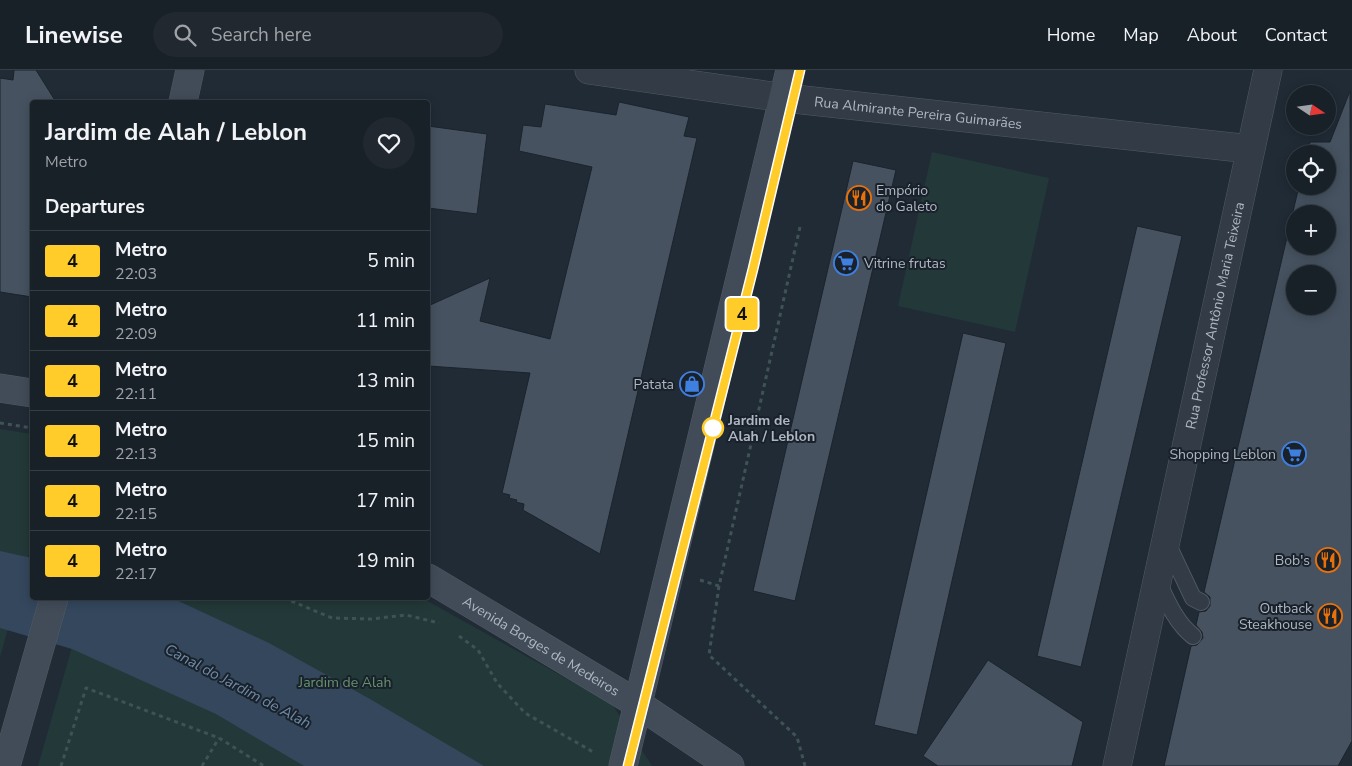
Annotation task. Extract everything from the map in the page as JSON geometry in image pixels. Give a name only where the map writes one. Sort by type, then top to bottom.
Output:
[{"type":"main road","points":[[183,100],[190,70]]},
{"type":"main road","points":[[613,761],[638,704],[785,98],[790,70]]},
{"type":"main road","points":[[0,388],[30,392]]},
{"type":"main road","name":"Avenida Borges de Medeiros","points":[[430,579],[638,704],[730,766]]},
{"type":"main road","points":[[6,766],[53,600]]},
{"type":"street","name":"Rua Almirante Pereira Guimarães","points":[[589,70],[785,98],[1250,149]]},
{"type":"street","name":"Rua Professor Antônio Maria Teixeira","points":[[1117,766],[1268,70]]},
{"type":"lane","points":[[1166,541],[1193,598],[1201,602]]},
{"type":"lane","points":[[1157,580],[1177,618],[1185,629],[1194,636]]},
{"type":"path","points":[[800,227],[719,586],[709,655],[797,737],[805,766]]},
{"type":"path","points":[[0,423],[30,428]]},
{"type":"path","points":[[695,578],[719,586]]},
{"type":"path","points":[[289,600],[332,618],[371,620],[406,615],[443,624]]},
{"type":"path","points":[[457,634],[478,650],[496,683],[526,713],[613,761]]},
{"type":"path","points":[[61,766],[86,688],[218,738],[264,766]]},
{"type":"path","points":[[202,766],[218,738]]},
{"type":"green space","points":[[932,152],[1049,178],[1015,332],[898,306]]},
{"type":"green space","points":[[0,429],[30,434],[30,550],[0,657]]},
{"type":"green space","name":"Jardim de Alah","points":[[85,600],[426,600],[612,704],[652,766],[38,766]]},
{"type":"water","name":"Canal do Jardim de Alah","points":[[0,551],[30,558],[30,600],[176,600],[269,643],[370,699],[484,766],[304,766],[216,714],[72,649],[0,628]]},
{"type":"building","points":[[14,70],[36,70],[55,100],[30,100],[30,297],[0,292],[0,78],[13,80]]},
{"type":"building","name":"Shopping Leblon","points":[[1350,91],[1352,741],[1338,766],[1164,766],[1191,646],[1197,645],[1203,638],[1202,632],[1196,625],[1199,612],[1206,611],[1210,606],[1210,597],[1204,592],[1286,242],[1286,255],[1336,255],[1336,205],[1295,205],[1297,195],[1336,195],[1336,145],[1309,145],[1310,142],[1330,142],[1333,135],[1336,135],[1336,127]]},
{"type":"building","points":[[619,102],[689,117],[684,136],[697,138],[600,554],[523,510],[524,504],[509,498],[510,495],[502,493],[530,373],[430,366],[430,305],[490,278],[480,321],[550,339],[592,167],[519,151],[523,125],[541,127],[545,104],[616,115]]},
{"type":"building","points":[[430,126],[487,134],[477,214],[430,208]]},
{"type":"building","points":[[853,161],[896,170],[795,601],[753,591]]},
{"type":"building","points":[[1137,226],[1182,236],[1081,667],[1037,656]]},
{"type":"building","points":[[963,333],[1006,343],[917,735],[874,725]]},
{"type":"building","points":[[988,660],[1083,722],[1072,766],[938,766],[923,756]]},
{"type":"metro line","name":"4","points":[[628,766],[753,269],[800,70]]},
{"type":"place","name":"Empório do Galeto","points":[[859,198]]},
{"type":"place","name":"Vitrine frutas","points":[[846,263]]},
{"type":"place","name":"Patata","points":[[692,384]]},
{"type":"place","name":"Jardim de Alah / Leblon","points":[[713,428]]},
{"type":"place","name":"Shopping Leblon","points":[[1294,454]]},
{"type":"place","name":"Bob's","points":[[1328,560]]},
{"type":"place","name":"Outback Steakhouse","points":[[1330,616]]}]
